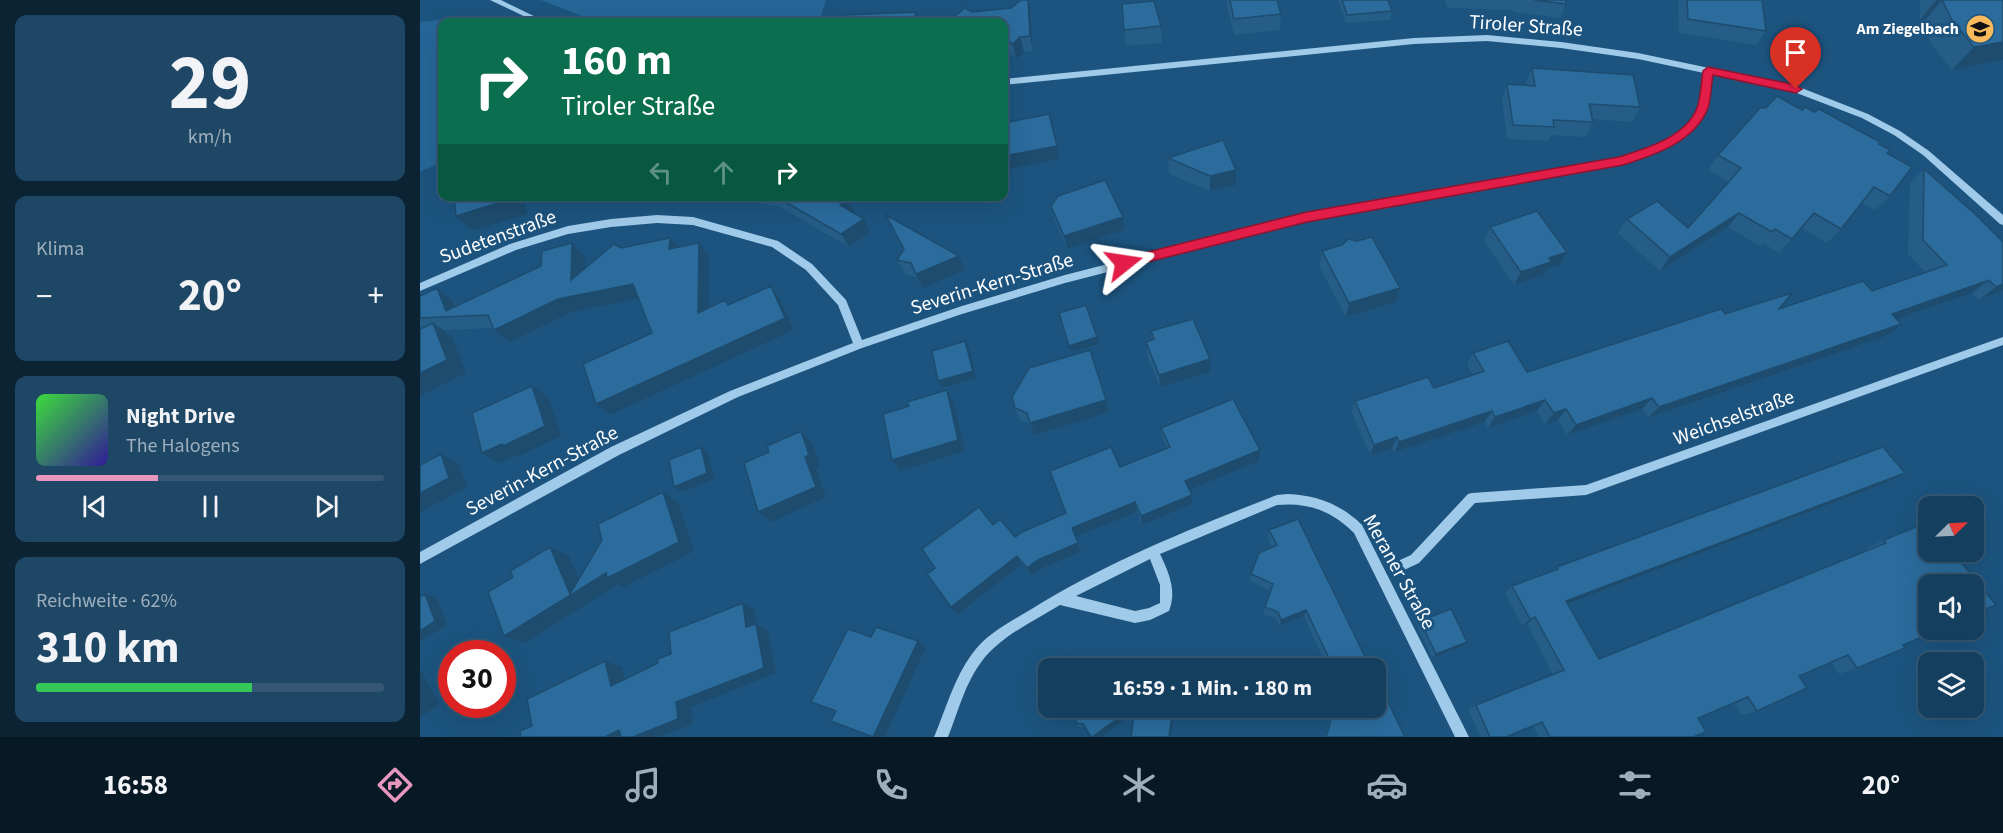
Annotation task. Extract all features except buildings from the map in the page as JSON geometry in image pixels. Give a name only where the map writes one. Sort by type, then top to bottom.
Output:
[{"type":"street","points":[[494,0],[533,18]]},
{"type":"street","name":"Tiroler Straße","points":[[1008,82],[1402,42],[1487,38],[1638,56],[1796,89],[1864,116],[1898,133],[1926,153],[2003,221]]},
{"type":"street","name":"Severin-Kern-Straße","points":[[420,558],[615,451],[734,394],[859,345],[962,310],[1065,279],[1307,217],[1619,162],[1648,153],[1686,132],[1697,120],[1703,107],[1708,71]]},
{"type":"street","name":"Sudetenstraße","points":[[420,287],[513,247],[568,231],[610,223],[657,219],[693,221],[775,244],[809,267],[842,303],[859,345]]},
{"type":"street","name":"Weichselstraße","points":[[1404,564],[1415,559],[1472,498],[1586,490],[2003,341]]},
{"type":"street","name":"Meraner Straße","points":[[941,737],[965,677],[977,657],[992,641],[1058,598],[1152,551],[1277,500],[1290,497],[1336,510],[1347,517],[1358,529],[1462,737]]},
{"type":"street","points":[[1058,598],[1135,616],[1150,614],[1164,607],[1168,595],[1167,580],[1152,551]]},
{"type":"shaded area","points":[[541,0],[826,0],[820,18],[587,18]]},
{"type":"shaded area","points":[[438,20],[438,164],[420,172],[420,22]]},
{"type":"place","name":"Am Ziegelbach","points":[[1980,29]]},
{"type":"route","points":[[1124,263],[1307,217],[1619,162],[1648,153],[1686,132],[1697,120],[1703,107],[1708,71],[1796,89]]}]
